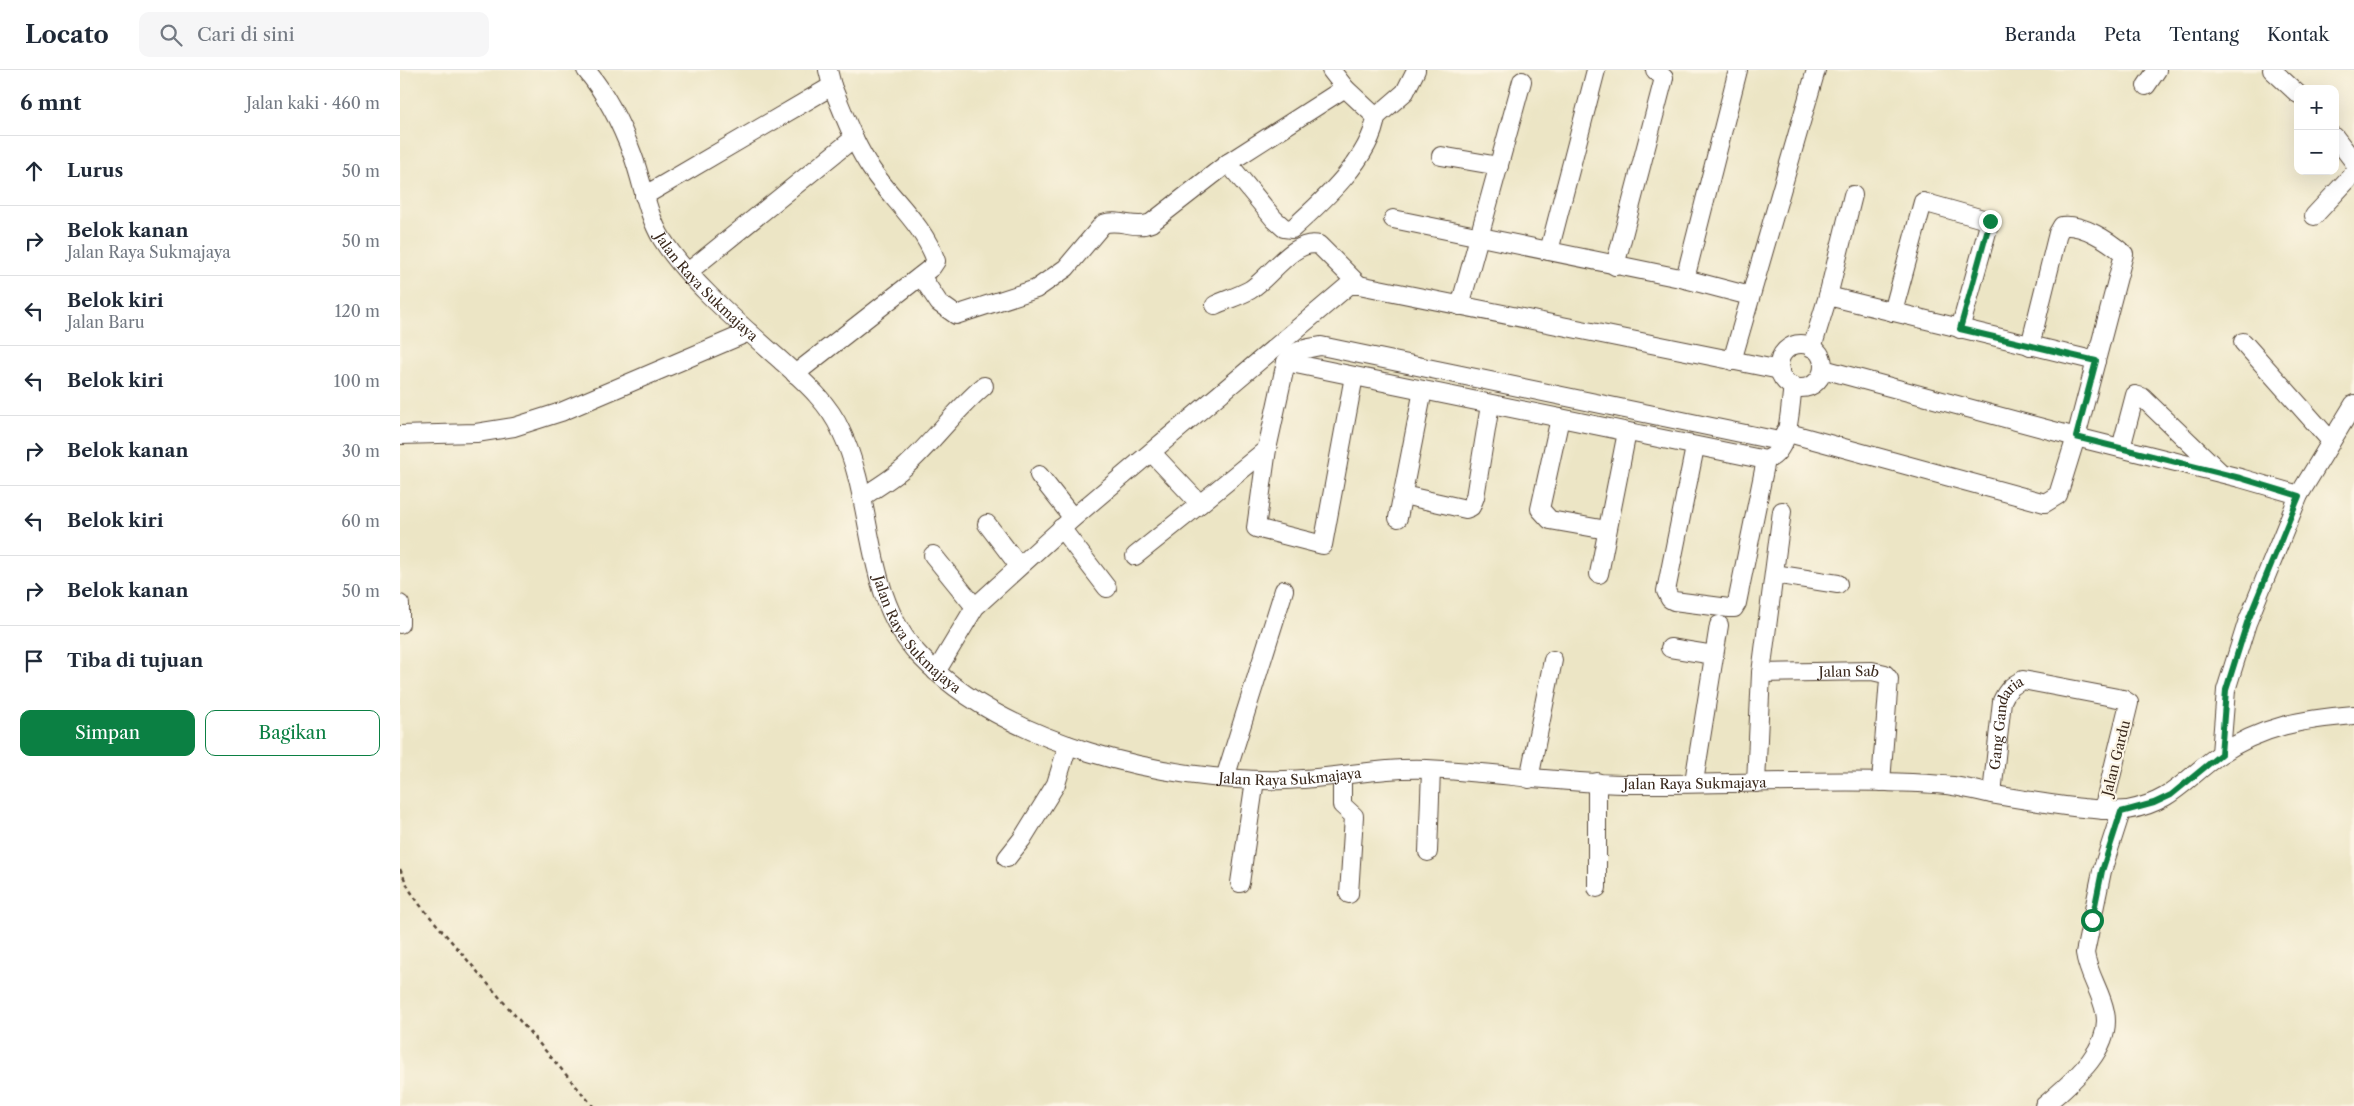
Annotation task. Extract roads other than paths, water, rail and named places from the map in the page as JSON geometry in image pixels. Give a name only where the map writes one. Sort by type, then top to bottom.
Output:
[{"type":"street","name":"Jalan Raya Sukmajaya","points":[[586,70],[617,118],[634,159],[644,196],[662,239],[688,272],[795,374],[824,404],[839,425],[848,445],[862,497],[872,551],[886,600],[898,627],[914,651],[936,672],[968,697],[1000,717],[1068,745],[1133,763],[1225,778],[1255,780],[1342,777],[1404,769],[1529,779],[1597,782],[1881,782],[1956,786],[2068,807],[2121,812],[2154,803],[2171,795],[2221,754],[2265,731],[2304,719],[2354,715]]},
{"type":"street","points":[[1331,70],[1345,88],[1376,117]]},
{"type":"street","points":[[1228,163],[1274,219],[1284,228],[1292,229],[1343,179],[1368,142],[1376,117],[1405,92],[1416,70]]},
{"type":"street","points":[[1549,251],[1596,70]]},
{"type":"street","points":[[1615,266],[1664,78],[1655,70]]},
{"type":"street","points":[[1685,279],[1738,70]]},
{"type":"street","points":[[1732,361],[1816,70]]},
{"type":"street","points":[[2146,86],[2158,70]]},
{"type":"street","points":[[2280,73],[2294,89]]},
{"type":"street","points":[[644,196],[830,78],[854,138],[872,170],[909,214],[932,250],[936,261],[932,268],[795,374]]},
{"type":"street","points":[[1460,306],[1522,81]]},
{"type":"street","points":[[921,276],[939,303],[956,315],[1036,290],[1066,268],[1103,224],[1111,222],[1140,226],[1151,223],[1228,163],[1345,88]]},
{"type":"street","points":[[688,272],[854,138]]},
{"type":"street","points":[[2339,142],[2354,162]]},
{"type":"street","points":[[1441,156],[1499,166]]},
{"type":"street","points":[[2314,216],[2354,173]]},
{"type":"street","points":[[1812,348],[1828,296],[1853,195]]},
{"type":"street","points":[[1893,312],[1923,202],[1990,221],[1960,329]]},
{"type":"street","points":[[1393,219],[1685,279],[1750,296]]},
{"type":"street","points":[[1354,376],[1323,545],[1256,528],[1267,449],[1286,362],[1296,351],[1321,346],[1785,437],[2045,503],[2058,495],[2076,437],[2124,254],[2114,245],[2073,225],[2062,226],[2058,233],[2030,346]]},
{"type":"street","points":[[1215,305],[1251,289],[1299,247],[1311,243],[1318,245],[1359,285]]},
{"type":"street","points":[[936,672],[975,607],[1067,523],[1349,286],[1359,285],[1780,370]]},
{"type":"street","points":[[1828,296],[2096,361]]},
{"type":"street","points":[[400,435],[476,433],[514,427],[561,412],[749,332]]},
{"type":"street","points":[[2243,342],[2331,441]]},
{"type":"street","points":[[1801,344],[1812,348],[1821,357],[1823,369],[1818,380],[1814,384],[1802,388],[1792,386],[1785,381],[1780,370],[1781,358],[1789,348],[1801,344]]},
{"type":"street","points":[[1286,362],[1766,460],[1776,456],[1785,437],[1792,386]]},
{"type":"street","points":[[1823,369],[2076,437],[2221,473],[2299,496]]},
{"type":"street","points":[[862,497],[888,481],[908,465],[962,405],[984,386]]},
{"type":"street","points":[[1398,518],[1423,390]]},
{"type":"street","points":[[2121,448],[2136,395],[2142,396],[2221,473]]},
{"type":"street","points":[[2221,754],[2226,690],[2247,623],[2299,496],[2354,404]]},
{"type":"street","points":[[1403,495],[1466,509],[1471,507],[1475,497],[1490,405]]},
{"type":"street","points":[[1560,418],[1540,509],[1550,520],[1607,530]]},
{"type":"street","points":[[1599,574],[1627,432]]},
{"type":"street","points":[[1695,447],[1666,591],[1670,599],[1674,601],[1734,608],[1737,602],[1766,460]]},
{"type":"street","points":[[1135,556],[1267,449]]},
{"type":"street","points":[[1152,453],[1200,504]]},
{"type":"street","points":[[1039,475],[1107,588]]},
{"type":"street","points":[[1756,783],[1761,673],[1782,511]]},
{"type":"street","points":[[987,524],[1019,566]]},
{"type":"street","points":[[933,555],[975,607]]},
{"type":"street","points":[[1774,574],[1838,584]]},
{"type":"street","points":[[1225,778],[1284,590]]},
{"type":"street","points":[[400,604],[400,624]]},
{"type":"street","points":[[1694,782],[1719,625]]},
{"type":"street","points":[[1670,648],[1714,655]]},
{"type":"street","points":[[1529,779],[1553,660]]},
{"type":"street","name":"Jalan Sab","points":[[1761,673],[1872,671],[1885,674],[1889,679],[1881,782]]},
{"type":"street","name":"Gang Gandaria","points":[[1992,794],[2002,701],[2006,692],[2023,680],[2074,690]]},
{"type":"street","name":"Jalan Gardu","points":[[2074,690],[2122,699],[2129,703],[2103,810]]},
{"type":"street","points":[[1006,858],[1022,839],[1056,784],[1068,745]]},
{"type":"street","points":[[1428,852],[1431,770]]},
{"type":"street","points":[[1342,777],[1342,805],[1354,816],[1349,894]]},
{"type":"street","points":[[1240,884],[1255,780]]},
{"type":"street","points":[[1597,782],[1597,888]]},
{"type":"street","points":[[2044,1106],[2086,1065],[2100,1046],[2105,1028],[2105,1012],[2087,966],[2085,953],[2102,871],[2121,812]]}]
